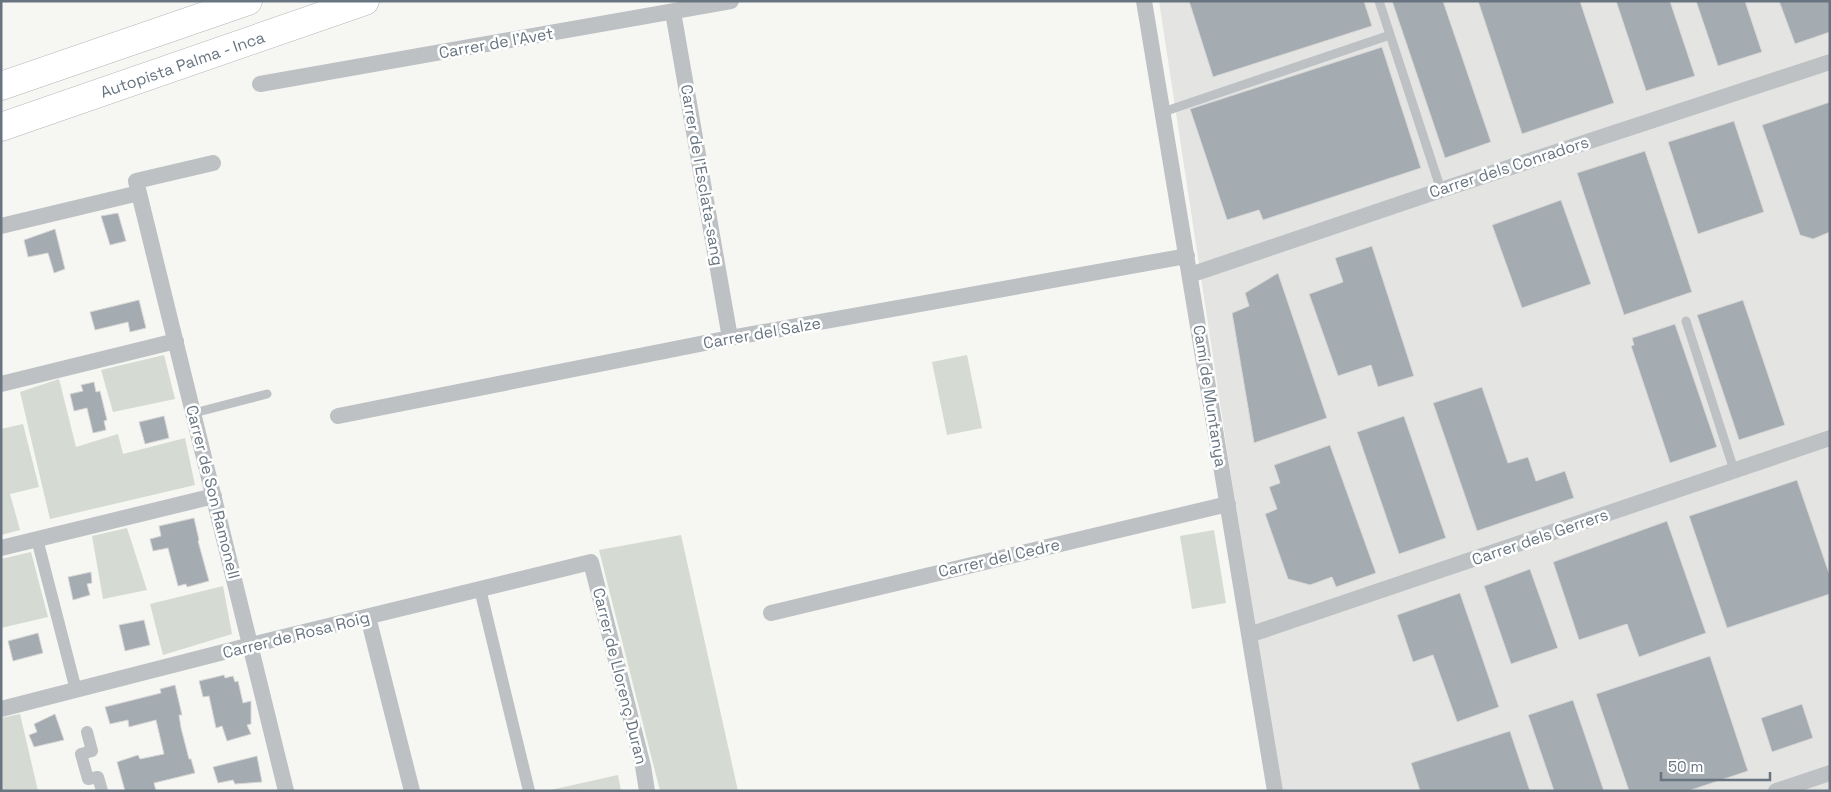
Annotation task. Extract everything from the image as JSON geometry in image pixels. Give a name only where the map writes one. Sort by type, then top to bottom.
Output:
[{"type":"highway","points":[[1,86],[248,1]]},
{"type":"highway","name":"Autopista Palma - Inca","points":[[1,127],[365,1]]},
{"type":"street","name":"Carrer de l'Avet","points":[[260,84],[731,1]]},
{"type":"street","name":"Camí de Muntanya","points":[[1144,1],[1275,791]]},
{"type":"street","name":"Carrer de l'Esclata-sang","points":[[673,12],[730,338]]},
{"type":"street","name":"Carrer dels Conradors","points":[[1190,275],[1830,62]]},
{"type":"street","points":[[1,226],[139,193],[136,181],[213,162]]},
{"type":"street","name":"Carrer de Son Ramonell","points":[[139,193],[286,791]]},
{"type":"street","name":"Carrer del Salze","points":[[338,416],[730,338],[1187,256]]},
{"type":"street","points":[[1,384],[176,341]]},
{"type":"street","name":"Carrer dels Gerrers","points":[[1249,635],[1830,438]]},
{"type":"street","points":[[1,548],[214,496]]},
{"type":"street","name":"Carrer del Cedre","points":[[770,612],[1228,504]]},
{"type":"street","points":[[36,539],[76,690]]},
{"type":"street","name":"Carrer de Rosa Roig","points":[[1,709],[251,645],[590,562]]},
{"type":"street","name":"Carrer de Llorenç Duran","points":[[590,562],[642,766],[644,790]]},
{"type":"street","points":[[480,589],[528,791]]},
{"type":"street","points":[[368,617],[412,791]]},
{"type":"street","points":[[87,732],[92,751],[81,754],[88,779],[98,777],[102,791]]},
{"type":"street","points":[[1776,791],[1830,773]]},
{"type":"lane","points":[[1379,1],[1441,190]]},
{"type":"lane","points":[[1163,112],[1390,35]]},
{"type":"lane","points":[[1686,321],[1734,470]]},
{"type":"lane","points":[[194,413],[267,394]]},
{"type":"shaded area","points":[[1159,1],[1830,1],[1830,791],[1283,791],[1234,495]]},
{"type":"shaded area","points":[[164,355],[175,399],[113,412],[101,370]]},
{"type":"shaded area","points":[[967,355],[982,428],[947,435],[932,362]]},
{"type":"shaded area","points":[[59,379],[76,447],[118,434],[123,454],[185,438],[195,485],[50,519],[20,392]]},
{"type":"shaded area","points":[[23,424],[39,487],[10,494],[20,530],[1,535],[1,429]]},
{"type":"shaded area","points":[[127,528],[147,590],[103,599],[92,536]]},
{"type":"shaded area","points":[[1214,530],[1226,603],[1192,609],[1180,536]]},
{"type":"shaded area","points":[[681,535],[738,791],[660,791],[599,550]]},
{"type":"shaded area","points":[[31,552],[48,617],[1,628],[1,559]]},
{"type":"shaded area","points":[[223,586],[232,634],[163,655],[150,604]]},
{"type":"shaded area","points":[[20,714],[38,791],[1,791],[1,718]]},
{"type":"shaded area","points":[[618,775],[621,791],[546,791]]},
{"type":"building","points":[[1189,1],[1364,1],[1372,26],[1213,77]]},
{"type":"building","points":[[1392,1],[1443,1],[1491,142],[1445,158]]},
{"type":"building","points":[[1478,1],[1580,1],[1614,103],[1522,134]]},
{"type":"building","points":[[1616,1],[1670,1],[1695,76],[1646,91]]},
{"type":"building","points":[[1696,1],[1745,1],[1762,52],[1718,66]]},
{"type":"building","points":[[1779,1],[1830,1],[1830,32],[1795,44]]},
{"type":"building","points":[[1382,47],[1421,168],[1263,220],[1259,210],[1227,220],[1190,109]]},
{"type":"building","points":[[1830,102],[1830,232],[1813,239],[1800,235],[1762,125]]},
{"type":"building","points":[[1734,121],[1764,212],[1698,234],[1668,142]]},
{"type":"building","points":[[1645,151],[1692,292],[1624,315],[1577,173]]},
{"type":"building","points":[[1561,200],[1591,284],[1522,308],[1492,225]]},
{"type":"building","points":[[118,213],[126,241],[110,245],[101,216]]},
{"type":"building","points":[[55,229],[65,269],[54,273],[48,253],[28,257],[24,240]]},
{"type":"building","points":[[1372,246],[1414,376],[1378,387],[1371,365],[1338,376],[1309,294],[1343,282],[1335,258]]},
{"type":"building","points":[[1278,273],[1327,418],[1254,443],[1232,313],[1249,306],[1245,293]]},
{"type":"building","points":[[139,300],[146,328],[130,332],[128,322],[95,330],[90,312]]},
{"type":"building","points":[[1743,300],[1785,425],[1739,440],[1697,315]]},
{"type":"building","points":[[1675,324],[1717,447],[1670,463],[1631,346],[1634,345],[1632,338]]},
{"type":"building","points":[[94,382],[96,392],[100,391],[107,420],[104,421],[106,430],[93,433],[87,408],[74,411],[70,394],[83,391],[81,385]]},
{"type":"building","points":[[1482,387],[1508,463],[1528,457],[1536,481],[1565,471],[1574,498],[1477,531],[1433,403]]},
{"type":"building","points":[[164,416],[169,438],[145,444],[139,422]]},
{"type":"building","points":[[1404,416],[1446,538],[1399,554],[1357,432]]},
{"type":"building","points":[[1330,445],[1376,573],[1336,587],[1332,577],[1310,585],[1288,579],[1265,514],[1277,509],[1269,487],[1280,483],[1274,465]]},
{"type":"building","points":[[1797,480],[1830,576],[1830,594],[1727,628],[1689,516]]},
{"type":"building","points":[[194,518],[209,581],[187,587],[186,584],[178,586],[168,548],[153,551],[150,539],[161,536],[159,526]]},
{"type":"building","points":[[1667,521],[1706,633],[1639,657],[1627,624],[1579,640],[1553,562]]},
{"type":"building","points":[[1530,569],[1558,648],[1511,664],[1484,586]]},
{"type":"building","points":[[91,572],[92,583],[87,584],[90,595],[73,600],[68,577]]},
{"type":"building","points":[[1460,593],[1499,707],[1457,722],[1433,655],[1413,662],[1397,615]]},
{"type":"building","points":[[144,620],[150,645],[125,651],[119,625]]},
{"type":"building","points":[[38,633],[43,653],[13,661],[8,641]]},
{"type":"building","points":[[1710,656],[1748,771],[1688,791],[1629,791],[1596,694]]},
{"type":"building","points":[[224,675],[225,678],[233,676],[235,682],[238,681],[243,703],[251,701],[251,724],[247,725],[251,734],[227,741],[222,726],[216,728],[209,696],[203,697],[199,681]]},
{"type":"building","points":[[175,685],[182,715],[179,715],[181,728],[189,759],[191,759],[195,773],[154,783],[156,791],[125,791],[117,762],[138,755],[140,759],[164,754],[156,720],[129,727],[128,720],[110,724],[105,707],[161,693],[160,689]]},
{"type":"building","points":[[1573,700],[1604,791],[1554,791],[1528,715]]},
{"type":"building","points":[[1802,704],[1813,738],[1772,752],[1761,718]]},
{"type":"building","points":[[55,714],[64,740],[34,747],[29,735],[37,732],[34,724]]},
{"type":"building","points":[[1510,731],[1530,791],[1420,791],[1411,763]]},
{"type":"building","points":[[257,756],[262,782],[235,784],[233,780],[218,783],[213,767]]}]
